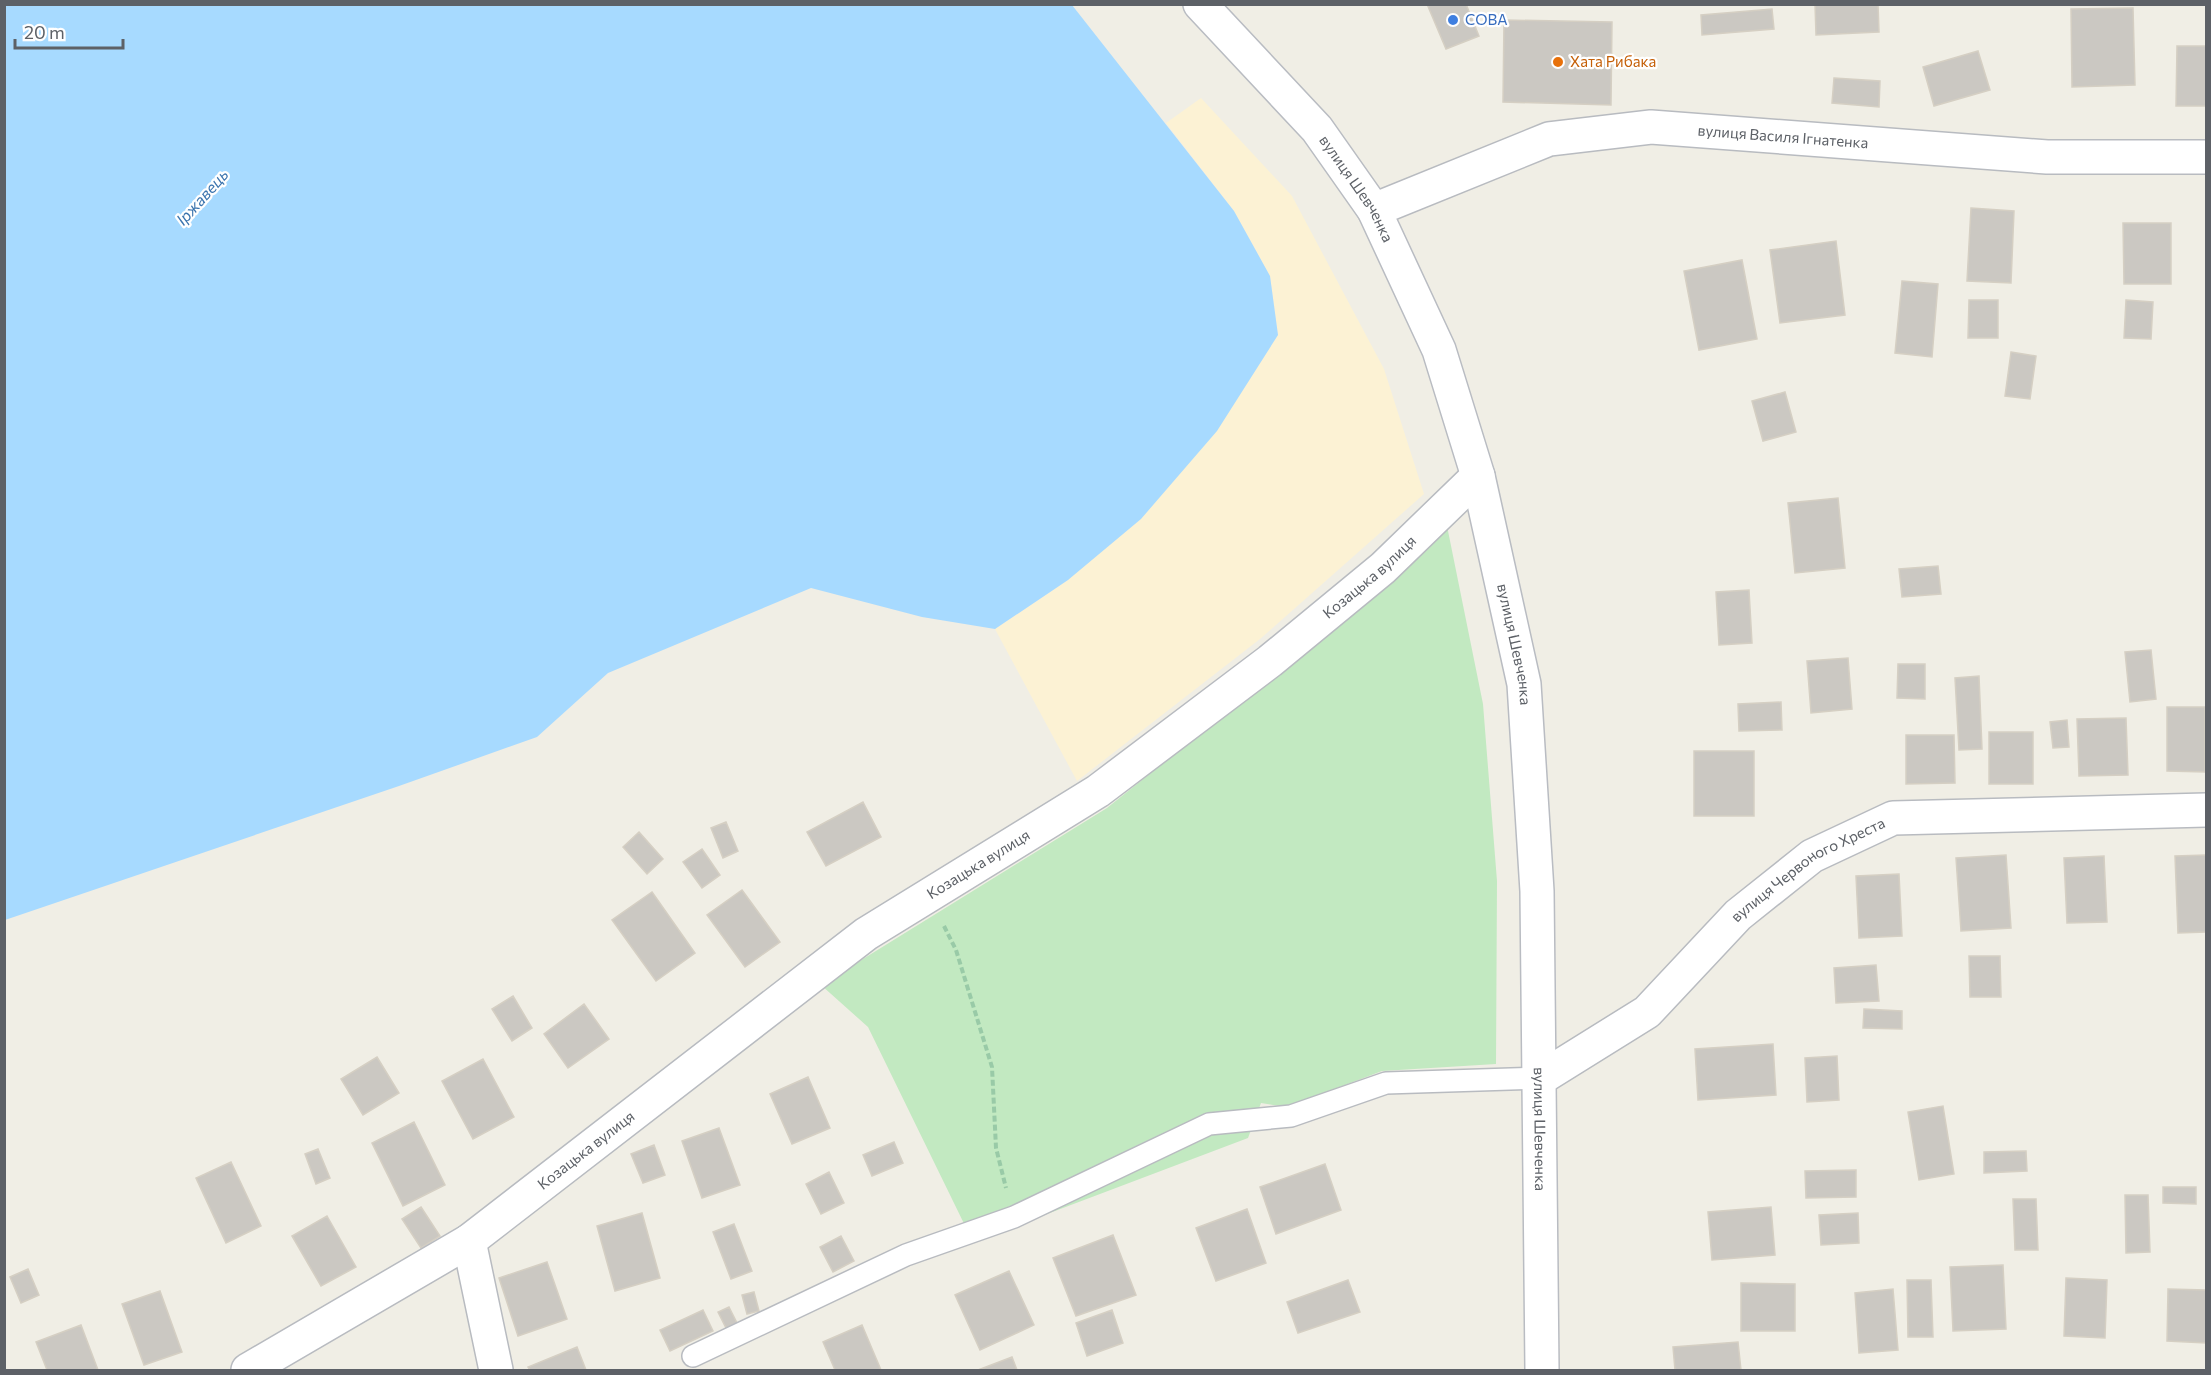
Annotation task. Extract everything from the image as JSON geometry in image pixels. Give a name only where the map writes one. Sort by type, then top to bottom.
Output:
[{"type":"street","name":"вулиця Шевченка","points":[[1200,4],[1317,129],[1374,210],[1439,350],[1478,476],[1524,684],[1537,891],[1543,1370]]},
{"type":"street","name":"вулиця Василя Ігнатенка","points":[[1374,210],[1549,139],[1651,127],[2047,157],[2206,157]]},
{"type":"street","name":"Козацька вулиця","points":[[248,1371],[469,1241],[866,934],[1098,791],[1270,661],[1383,568],[1478,476]]},
{"type":"street","name":"вулиця Червоного Хреста","points":[[1541,1078],[1647,1012],[1738,915],[1812,856],[1893,818],[2206,810]]},
{"type":"street","points":[[469,1241],[496,1371]]},
{"type":"lane","points":[[693,1356],[906,1255],[1014,1217],[1209,1124],[1291,1116],[1386,1083],[1541,1078]]},
{"type":"path","points":[[929,896],[956,950],[992,1067],[996,1148],[1014,1217]]},
{"type":"green space","points":[[1447,526],[1483,704],[1497,881],[1496,1064],[1382,1071],[1287,1107],[1261,1103],[1248,1138],[973,1242],[868,1027],[821,985],[1107,808],[1398,575]]},
{"type":"sand","points":[[1201,98],[1292,196],[1384,369],[1424,494],[1260,639],[1077,781],[995,629],[1068,580],[1278,335],[1270,276],[1234,211],[1166,123]]},
{"type":"water","name":"Іржавець","points":[[4,5],[1072,5],[1234,211],[1270,276],[1278,335],[1217,431],[1141,519],[1068,580],[995,629],[922,617],[811,588],[608,673],[537,737],[5,920]]},
{"type":"building","name":"СОВА","points":[[1427,4],[1466,4],[1479,36],[1446,49]]},
{"type":"building","points":[[1815,4],[1878,4],[1879,32],[1816,35]]},
{"type":"building","points":[[2133,8],[2135,85],[2072,87],[2071,9]]},
{"type":"building","points":[[1772,9],[1774,29],[1702,35],[1701,15]]},
{"type":"building","name":"Хата Рибака","points":[[1504,20],[1612,22],[1611,105],[1503,102]]},
{"type":"building","points":[[2177,46],[2206,46],[2206,106],[2176,106]]},
{"type":"building","points":[[1978,51],[1990,90],[1934,106],[1923,67]]},
{"type":"building","points":[[1834,78],[1880,81],[1879,107],[1832,103]]},
{"type":"building","points":[[1971,208],[2014,211],[2011,283],[1967,281]]},
{"type":"building","points":[[2123,223],[2171,223],[2171,284],[2124,284]]},
{"type":"building","points":[[1836,241],[1845,315],[1780,323],[1770,250]]},
{"type":"building","points":[[1742,260],[1757,339],[1699,350],[1684,271]]},
{"type":"building","points":[[1902,281],[1938,284],[1932,357],[1895,353]]},
{"type":"building","points":[[1969,300],[1998,300],[1998,338],[1968,338]]},
{"type":"building","points":[[2126,300],[2153,302],[2151,339],[2124,338]]},
{"type":"building","points":[[2011,352],[2036,356],[2030,399],[2005,396]]},
{"type":"building","points":[[1785,392],[1796,432],[1763,441],[1752,401]]},
{"type":"building","points":[[1838,498],[1845,568],[1795,573],[1788,503]]},
{"type":"building","points":[[1938,566],[1941,594],[1902,597],[1899,569]]},
{"type":"building","points":[[1749,590],[1752,643],[1719,645],[1716,592]]},
{"type":"building","points":[[2151,650],[2156,699],[2130,702],[2125,652]]},
{"type":"building","points":[[1848,658],[1852,709],[1811,713],[1807,661]]},
{"type":"building","points":[[1898,664],[1925,664],[1925,699],[1897,698]]},
{"type":"building","points":[[1979,676],[1982,749],[1959,750],[1955,678]]},
{"type":"building","points":[[1781,702],[1782,730],[1739,731],[1738,704]]},
{"type":"building","points":[[2167,707],[2205,707],[2205,772],[2167,771]]},
{"type":"building","points":[[2126,718],[2128,775],[2079,776],[2077,719]]},
{"type":"building","points":[[2067,720],[2069,747],[2053,748],[2050,722]]},
{"type":"building","points":[[1989,732],[2033,732],[2033,784],[1989,784]]},
{"type":"building","points":[[1906,735],[1954,735],[1955,783],[1906,784]]},
{"type":"building","points":[[1694,751],[1754,751],[1754,816],[1694,816]]},
{"type":"building","points":[[863,802],[881,837],[826,866],[807,832]]},
{"type":"building","points":[[726,822],[738,851],[723,858],[711,828]]},
{"type":"building","points":[[639,832],[663,859],[647,874],[623,847]]},
{"type":"building","points":[[702,849],[720,875],[702,888],[683,862]]},
{"type":"building","points":[[2006,855],[2011,928],[1961,931],[1956,858]]},
{"type":"building","points":[[2206,855],[2206,932],[2178,933],[2175,856]]},
{"type":"building","points":[[2104,856],[2107,922],[2067,923],[2064,858]]},
{"type":"building","points":[[1899,874],[1902,936],[1859,938],[1856,876]]},
{"type":"building","points":[[742,890],[780,942],[745,967],[707,915]]},
{"type":"building","points":[[652,892],[695,953],[656,981],[612,920]]},
{"type":"building","points":[[1969,956],[2000,956],[2001,997],[1970,997]]},
{"type":"building","points":[[1876,965],[1879,1001],[1836,1003],[1834,968]]},
{"type":"building","points":[[513,996],[532,1028],[512,1041],[492,1009]]},
{"type":"building","points":[[584,1004],[609,1039],[568,1068],[544,1034]]},
{"type":"building","points":[[1864,1009],[1902,1011],[1902,1029],[1863,1028]]},
{"type":"building","points":[[1773,1044],[1776,1095],[1698,1100],[1695,1049]]},
{"type":"building","points":[[1837,1056],[1839,1100],[1807,1102],[1805,1058]]},
{"type":"building","points":[[377,1057],[399,1093],[363,1115],[341,1079]]},
{"type":"building","points":[[483,1059],[514,1117],[473,1139],[442,1081]]},
{"type":"building","points":[[808,1077],[830,1128],[792,1144],[770,1094]]},
{"type":"building","points":[[1943,1106],[1954,1174],[1919,1180],[1908,1112]]},
{"type":"building","points":[[414,1122],[445,1185],[403,1206],[372,1143]]},
{"type":"building","points":[[719,1128],[740,1185],[702,1198],[682,1141]]},
{"type":"building","points":[[894,1142],[903,1163],[872,1176],[863,1155]]},
{"type":"building","points":[[654,1145],[665,1175],[643,1183],[631,1154]]},
{"type":"building","points":[[318,1149],[330,1178],[316,1184],[305,1154]]},
{"type":"building","points":[[2026,1151],[2027,1171],[1984,1173],[1984,1152]]},
{"type":"building","points":[[231,1162],[261,1226],[226,1243],[196,1178]]},
{"type":"building","points":[[1325,1164],[1341,1210],[1276,1234],[1260,1187]]},
{"type":"building","points":[[1856,1170],[1856,1197],[1806,1198],[1805,1171]]},
{"type":"building","points":[[829,1172],[844,1203],[821,1214],[806,1184]]},
{"type":"building","points":[[2163,1187],[2196,1187],[2196,1204],[2163,1203]]},
{"type":"building","points":[[2125,1195],[2148,1195],[2150,1252],[2126,1253]]},
{"type":"building","points":[[2013,1199],[2036,1199],[2038,1250],[2015,1250]]},
{"type":"building","points":[[421,1207],[440,1236],[421,1248],[402,1219]]},
{"type":"building","points":[[1771,1207],[1775,1255],[1712,1260],[1708,1212]]},
{"type":"building","points":[[1247,1209],[1266,1263],[1216,1281],[1196,1228]]},
{"type":"building","points":[[642,1213],[660,1278],[615,1291],[597,1226]]},
{"type":"building","points":[[1858,1213],[1859,1243],[1821,1245],[1819,1215]]},
{"type":"building","points":[[327,1216],[356,1267],[321,1286],[292,1236]]},
{"type":"building","points":[[734,1224],[752,1271],[731,1279],[713,1232]]},
{"type":"building","points":[[1113,1235],[1136,1295],[1076,1316],[1053,1258]]},
{"type":"building","points":[[841,1236],[854,1261],[833,1272],[820,1247]]},
{"type":"building","points":[[547,1262],[567,1319],[518,1336],[499,1278]]},
{"type":"building","points":[[2003,1265],[2006,1329],[1953,1331],[1950,1267]]},
{"type":"building","points":[[28,1269],[39,1295],[21,1303],[10,1277]]},
{"type":"building","points":[[1009,1271],[1034,1325],[980,1350],[955,1295]]},
{"type":"building","points":[[2066,1278],[2107,1280],[2105,1338],[2064,1336]]},
{"type":"building","points":[[1348,1280],[1360,1312],[1298,1333],[1287,1302]]},
{"type":"building","points":[[1907,1280],[1931,1280],[1933,1337],[1908,1337]]},
{"type":"building","points":[[1741,1283],[1795,1284],[1795,1331],[1741,1331]]},
{"type":"building","points":[[1893,1289],[1898,1350],[1859,1353],[1855,1293]]},
{"type":"building","points":[[2168,1289],[2206,1290],[2206,1343],[2167,1341]]},
{"type":"building","points":[[160,1291],[182,1352],[144,1365],[122,1304]]},
{"type":"building","points":[[754,1292],[759,1311],[747,1314],[742,1295]]},
{"type":"building","points":[[729,1307],[737,1323],[726,1328],[718,1312]]},
{"type":"building","points":[[703,1310],[713,1331],[670,1351],[660,1330]]},
{"type":"building","points":[[1112,1310],[1123,1343],[1087,1356],[1076,1323]]},
{"type":"building","points":[[81,1325],[98,1370],[47,1370],[36,1342]]},
{"type":"building","points":[[862,1325],[881,1370],[835,1370],[823,1342]]},
{"type":"building","points":[[1738,1342],[1741,1370],[1675,1370],[1673,1347]]},
{"type":"building","points":[[577,1347],[586,1370],[530,1370],[528,1367]]},
{"type":"building","points":[[1012,1357],[1017,1370],[978,1370]]},
{"type":"place","name":"СОВА","points":[[1453,20]]},
{"type":"place","name":"Хата Рибака","points":[[1558,62]]}]
